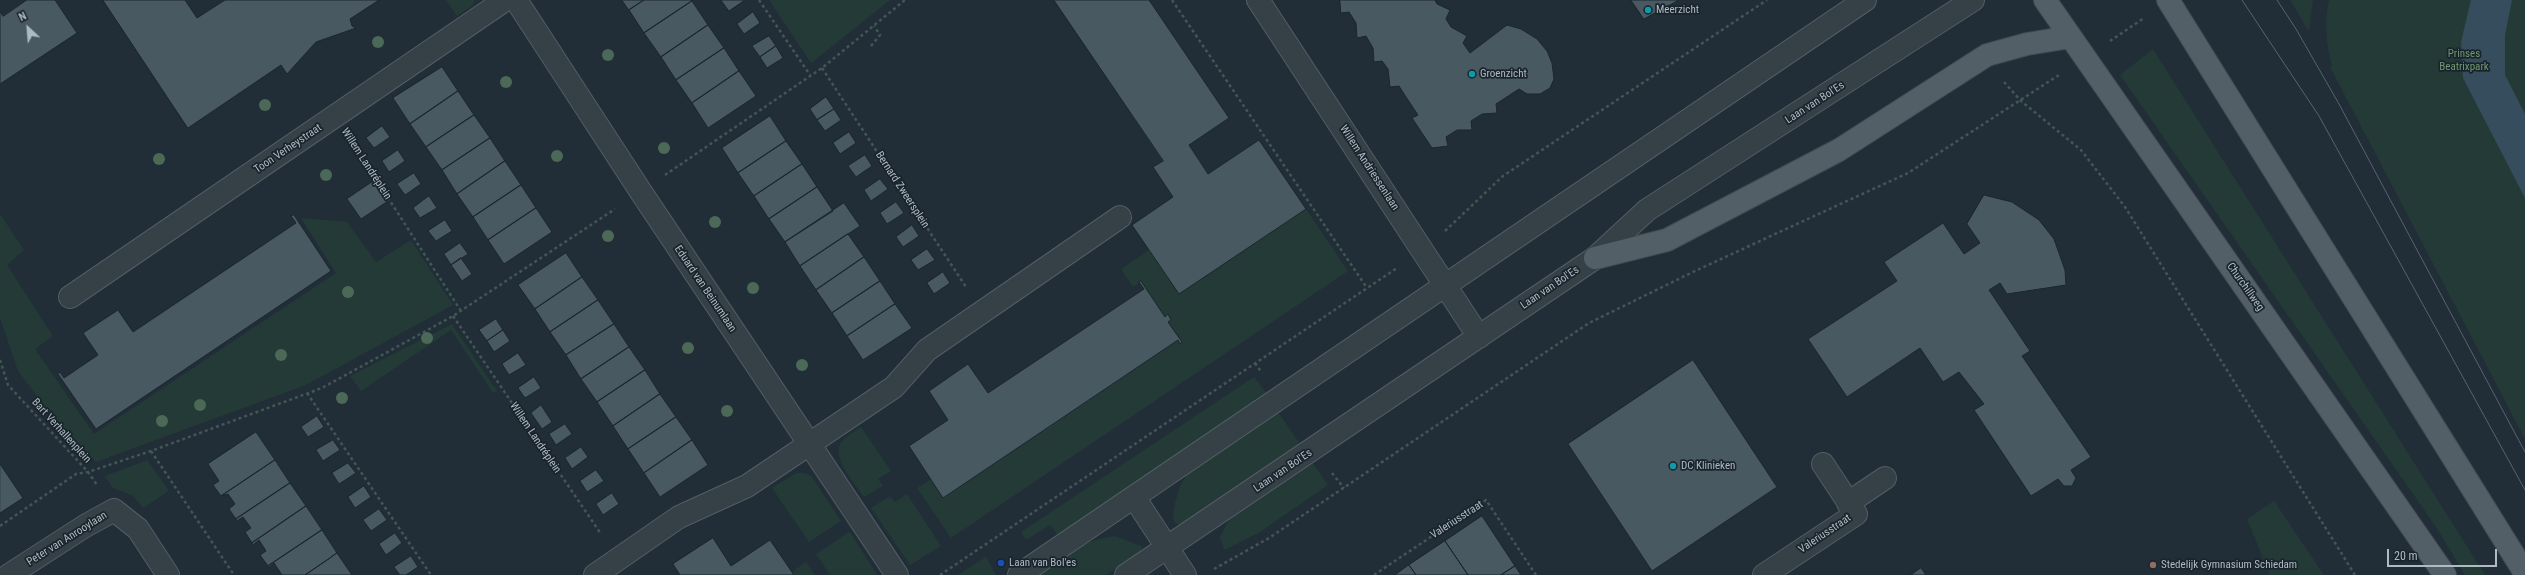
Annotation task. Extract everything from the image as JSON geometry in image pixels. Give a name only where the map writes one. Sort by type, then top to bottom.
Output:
[{"type":"main road","name":"Churchillweg","points":[[2045,0],[2445,575]]},
{"type":"main road","points":[[2168,0],[2525,572]]},
{"type":"main road","points":[[1595,258],[1667,240],[1839,150],[1987,56],[2027,44],[2070,37]]},
{"type":"street","name":"Toon Verheystraat","points":[[70,297],[336,117],[505,0]]},
{"type":"street","name":"Eduard van Beinumlaan","points":[[516,0],[640,192],[897,575]]},
{"type":"street","name":"Willem Andriessenlaan","points":[[1258,0],[1479,337]]},
{"type":"street","points":[[1019,575],[1865,0]]},
{"type":"street","name":"Laan van Bol'Es","points":[[1126,575],[1595,258],[1647,210],[1973,0]]},
{"type":"street","points":[[595,575],[679,517],[747,486],[894,387],[927,350],[1120,217]]},
{"type":"street","name":"Valeriusstraat","points":[[1764,575],[1856,514],[1823,464]]},
{"type":"street","points":[[1848,503],[1885,478]]},
{"type":"street","points":[[1134,496],[1185,575]]},
{"type":"street","name":"Peter van Anrooylaan","points":[[9,575],[85,526],[114,510],[138,529],[168,575]]},
{"type":"path","points":[[759,0],[810,75]]},
{"type":"path","points":[[0,526],[76,474],[88,472],[151,451],[322,388],[453,316],[640,192],[822,68],[906,0]]},
{"type":"path","points":[[1172,0],[1367,288]]},
{"type":"path","points":[[940,575],[1423,251],[1503,176],[1767,0]]},
{"type":"path","points":[[871,46],[880,35],[874,26]]},
{"type":"path","name":"Bernard Zweersplein","points":[[822,68],[982,312]]},
{"type":"path","points":[[1211,571],[1275,534],[1588,323],[1697,270],[1908,173],[2021,101],[2081,150],[2125,207],[2355,575]]},
{"type":"path","name":"Willem Landréplein","points":[[336,117],[461,311]]},
{"type":"path","name":"Willem Landréplein","points":[[453,316],[618,560]]},
{"type":"path","name":"Bart Verhallenplein","points":[[0,360],[8,385],[88,472],[114,510]]},
{"type":"path","points":[[307,393],[431,575]]},
{"type":"path","points":[[151,451],[234,575]]},
{"type":"path","name":"Valeriusstraat","points":[[1374,575],[1486,500],[1536,575]]},
{"type":"green space","points":[[446,0],[475,0],[472,6],[457,16]]},
{"type":"green space","points":[[769,0],[890,0],[811,63]]},
{"type":"green space","points":[[2290,0],[2313,0],[2309,32]]},
{"type":"green space","name":"Prinses Beatrixpark","points":[[2329,0],[2525,0],[2525,439],[2330,67],[2332,66],[2328,49],[2326,25]]},
{"type":"green space","points":[[2153,49],[2485,575],[2465,575],[2436,527],[2120,75]]},
{"type":"green space","points":[[1306,209],[1348,271],[951,538],[917,488],[931,479],[944,497],[1178,340],[1180,344],[1182,342],[1168,322],[1171,320],[1168,315],[1165,317],[1141,281],[1133,287],[1121,269],[1149,250],[1179,294]]},
{"type":"green space","points":[[0,214],[24,250],[7,265],[53,336],[35,349],[94,434],[336,273],[301,218],[347,222],[376,262],[411,240],[453,305],[306,385],[96,462],[58,424],[18,371],[0,318]]},
{"type":"green space","points":[[452,324],[497,391],[493,393],[451,330],[361,391],[350,376]]},
{"type":"green space","points":[[1254,377],[1267,394],[1058,535],[1050,525],[1026,540],[1021,532]]},
{"type":"green space","points":[[1278,412],[1301,445],[1180,525],[1175,523],[1173,516],[1175,503],[1180,486],[1189,471]]},
{"type":"green space","points":[[861,427],[891,471],[878,479],[883,486],[864,497],[844,469],[839,453],[839,446],[843,440]]},
{"type":"green space","points":[[147,460],[169,491],[143,508],[133,496],[113,488],[105,476]]},
{"type":"green space","points":[[1312,462],[1328,485],[1260,532],[1227,549],[1224,549],[1220,538],[1231,515]]},
{"type":"green space","points":[[796,473],[806,473],[812,477],[841,521],[809,542],[772,488]]},
{"type":"green space","points":[[907,494],[941,546],[910,565],[871,508],[890,496],[895,502]]},
{"type":"green space","points":[[2274,501],[2324,575],[2270,575],[2247,519]]},
{"type":"green space","points":[[849,532],[877,575],[830,575],[816,554]]},
{"type":"green space","points":[[1115,536],[1141,546],[1142,552],[1106,575],[1036,575],[1064,555],[1082,545],[1102,538]]},
{"type":"green space","points":[[986,557],[996,575],[958,575]]},
{"type":"green space","points":[[806,562],[815,575],[794,575],[792,572]]},
{"type":"water","points":[[2471,0],[2512,0],[2505,35],[2505,75],[2525,114],[2525,198],[2463,78],[2461,42]]},
{"type":"building","points":[[27,0],[55,0],[77,33],[0,84],[0,11],[3,16]]},
{"type":"building","points":[[103,0],[185,0],[197,18],[225,0],[379,0],[350,19],[352,26],[356,28],[316,42],[287,74],[281,65],[188,128]]},
{"type":"building","points":[[622,0],[644,0],[629,10]]},
{"type":"building","points":[[644,0],[692,1],[644,33],[629,10]]},
{"type":"building","points":[[721,0],[745,0],[729,11]]},
{"type":"building","points":[[1054,0],[1149,0],[1229,118],[1189,145],[1208,174],[1259,140],[1306,209],[1179,294],[1132,225],[1173,197],[1153,167],[1163,161]]},
{"type":"building","name":"Groenzicht","points":[[1340,0],[1435,0],[1437,4],[1450,10],[1446,19],[1451,27],[1467,36],[1463,43],[1470,53],[1507,25],[1521,29],[1537,39],[1547,51],[1552,63],[1554,79],[1550,88],[1540,94],[1527,94],[1519,89],[1496,104],[1497,113],[1482,114],[1471,121],[1472,130],[1457,130],[1446,137],[1448,146],[1432,148],[1412,118],[1418,115],[1399,86],[1390,87],[1388,69],[1382,61],[1374,62],[1373,48],[1366,36],[1357,38],[1356,23],[1349,12],[1341,13]]},
{"type":"building","name":"Meerzicht","points":[[1631,0],[1679,0],[1644,19]]},
{"type":"building","points":[[692,1],[708,25],[661,57],[644,33]]},
{"type":"building","points":[[753,12],[760,23],[744,34],[737,24]]},
{"type":"building","points":[[708,25],[724,48],[676,80],[661,57]]},
{"type":"building","points":[[769,36],[776,46],[760,57],[752,46]]},
{"type":"building","points":[[776,46],[783,58],[767,68],[760,57]]},
{"type":"building","points":[[724,48],[739,71],[692,103],[676,80]]},
{"type":"building","points":[[442,67],[458,91],[410,124],[393,98]]},
{"type":"building","points":[[739,71],[756,96],[708,128],[692,103]]},
{"type":"building","points":[[458,91],[474,115],[426,147],[410,124]]},
{"type":"building","points":[[826,97],[834,109],[817,120],[810,109]]},
{"type":"building","points":[[834,109],[841,120],[825,131],[817,120]]},
{"type":"building","points":[[474,115],[490,138],[442,170],[426,147]]},
{"type":"building","points":[[770,116],[786,141],[738,173],[722,148]]},
{"type":"building","points":[[382,126],[390,137],[374,148],[366,138]]},
{"type":"building","points":[[849,132],[856,143],[840,154],[833,143]]},
{"type":"building","points":[[490,138],[505,161],[457,194],[442,170]]},
{"type":"building","points":[[786,141],[802,164],[754,196],[738,173]]},
{"type":"building","points":[[398,150],[405,161],[389,172],[382,161]]},
{"type":"building","points":[[865,155],[872,166],[856,177],[848,166]]},
{"type":"building","points":[[505,161],[521,185],[473,217],[457,194]]},
{"type":"building","points":[[802,164],[817,187],[769,219],[754,196]]},
{"type":"building","points":[[414,173],[421,184],[405,195],[397,184]]},
{"type":"building","points":[[880,179],[888,189],[871,201],[864,190]]},
{"type":"building","points":[[375,180],[388,201],[361,219],[347,199]]},
{"type":"building","points":[[521,185],[536,208],[488,240],[473,217]]},
{"type":"building","points":[[817,187],[833,211],[785,242],[769,219]]},
{"type":"building","points":[[1984,195],[2012,202],[2039,220],[2054,239],[2065,270],[2066,285],[2007,294],[2000,283],[1989,290],[2030,351],[2022,356],[2091,457],[2071,470],[2076,478],[2072,486],[2064,486],[2058,479],[2031,496],[1974,410],[1984,404],[1959,372],[1943,382],[1920,348],[1847,397],[1808,339],[1897,281],[1884,262],[1943,223],[1964,254],[1980,243],[1967,224]]},
{"type":"building","points":[[429,196],[437,208],[420,218],[413,208]]},
{"type":"building","points":[[896,202],[904,213],[887,224],[880,213]]},
{"type":"building","points":[[844,203],[860,226],[800,266],[785,242]]},
{"type":"building","points":[[536,208],[552,232],[504,264],[488,240]]},
{"type":"building","points":[[294,215],[331,271],[96,429],[58,374],[60,372],[64,378],[98,355],[83,333],[118,310],[133,332],[296,223],[291,216]]},
{"type":"building","points":[[445,220],[452,231],[436,241],[428,231]]},
{"type":"building","points":[[912,225],[919,236],[903,247],[896,237]]},
{"type":"building","points":[[848,234],[864,257],[816,290],[800,266]]},
{"type":"building","points":[[460,243],[468,254],[451,265],[444,254]]},
{"type":"building","points":[[927,249],[935,260],[918,270],[911,260]]},
{"type":"building","points":[[566,253],[582,277],[535,309],[518,285]]},
{"type":"building","points":[[864,257],[880,281],[832,313],[816,290]]},
{"type":"building","points":[[461,258],[472,274],[462,281],[451,265]]},
{"type":"building","points":[[943,272],[950,283],[934,294],[927,283]]},
{"type":"building","points":[[582,277],[598,300],[550,332],[535,309]]},
{"type":"building","points":[[880,281],[895,304],[847,336],[832,313]]},
{"type":"building","points":[[1141,281],[1165,317],[1168,314],[1171,320],[1168,322],[1182,342],[1180,344],[1178,340],[943,498],[909,446],[948,420],[929,391],[968,364],[988,393],[1144,289],[1139,282]]},
{"type":"building","points":[[598,300],[614,324],[566,355],[550,332]]},
{"type":"building","points":[[895,304],[912,328],[863,360],[847,336]]},
{"type":"building","points":[[496,319],[503,330],[487,341],[479,330]]},
{"type":"building","points":[[614,324],[629,347],[581,379],[566,355]]},
{"type":"building","points":[[503,330],[510,341],[494,352],[487,341]]},
{"type":"building","points":[[629,347],[645,370],[597,402],[581,379]]},
{"type":"building","points":[[518,353],[526,365],[509,375],[502,364]]},
{"type":"building","name":"DC Klinieken","points":[[1693,360],[1777,487],[1652,571],[1568,444]]},
{"type":"building","points":[[645,370],[660,394],[613,426],[597,402]]},
{"type":"building","points":[[534,377],[541,388],[525,398],[518,388]]},
{"type":"building","points":[[660,394],[676,417],[628,449],[613,426]]},
{"type":"building","points":[[541,405],[552,422],[542,429],[531,413]]},
{"type":"building","points":[[317,416],[324,427],[308,437],[301,427]]},
{"type":"building","points":[[676,417],[692,440],[644,473],[628,449]]},
{"type":"building","points":[[565,424],[572,434],[556,445],[549,434]]},
{"type":"building","points":[[256,432],[275,460],[221,496],[213,485],[219,481],[208,464]]},
{"type":"building","points":[[333,440],[340,450],[323,461],[316,450]]},
{"type":"building","points":[[692,440],[708,465],[660,497],[644,473]]},
{"type":"building","points":[[581,447],[588,457],[572,469],[565,458]]},
{"type":"building","points":[[275,460],[290,483],[236,519],[229,509],[235,504],[228,494],[221,496]]},
{"type":"building","points":[[348,463],[356,473],[339,484],[332,473]]},
{"type":"building","points":[[0,464],[23,498],[0,513]]},
{"type":"building","points":[[596,470],[604,481],[587,492],[580,481]]},
{"type":"building","points":[[290,483],[306,506],[252,543],[245,532],[251,528],[243,517],[237,521],[236,519]]},
{"type":"building","points":[[364,486],[371,497],[355,508],[348,497]]},
{"type":"building","points":[[612,493],[619,504],[603,515],[596,504]]},
{"type":"building","points":[[306,506],[322,530],[268,566],[260,555],[266,551],[259,540],[253,545],[252,543]]},
{"type":"building","points":[[379,509],[387,520],[371,531],[363,520]]},
{"type":"building","points":[[1482,516],[1515,566],[1501,575],[1468,575],[1445,541]]},
{"type":"building","points":[[322,530],[337,553],[305,575],[282,575],[274,563],[268,568],[268,566]]},
{"type":"building","points":[[395,533],[402,543],[386,555],[379,544]]},
{"type":"building","points":[[713,538],[731,566],[770,540],[794,575],[680,575],[673,564]]},
{"type":"building","points":[[1445,541],[1468,575],[1416,575],[1409,565]]},
{"type":"building","points":[[337,553],[352,575],[305,575],[330,558]]},
{"type":"building","points":[[411,556],[418,567],[406,575],[400,575],[394,567]]},
{"type":"building","points":[[1409,565],[1416,575],[1395,575]]},
{"type":"building","points":[[1515,566],[1521,575],[1501,575]]},
{"type":"building","points":[[1921,568],[1926,575],[1911,575]]},
{"type":"tram line","points":[[2242,0],[2319,116],[2525,490]]},
{"type":"tram line","points":[[2277,0],[2296,29],[2339,104],[2525,452]]},
{"type":"place","name":"Meerzicht","points":[[1648,10]]},
{"type":"place","name":"Groenzicht","points":[[1472,74]]},
{"type":"place","name":"DC Klinieken","points":[[1673,466]]},
{"type":"place","name":"Laan van Bol'es","points":[[1001,563]]},
{"type":"place","name":"Stedelijk Gymnasium Schiedam","points":[[2153,565]]}]
